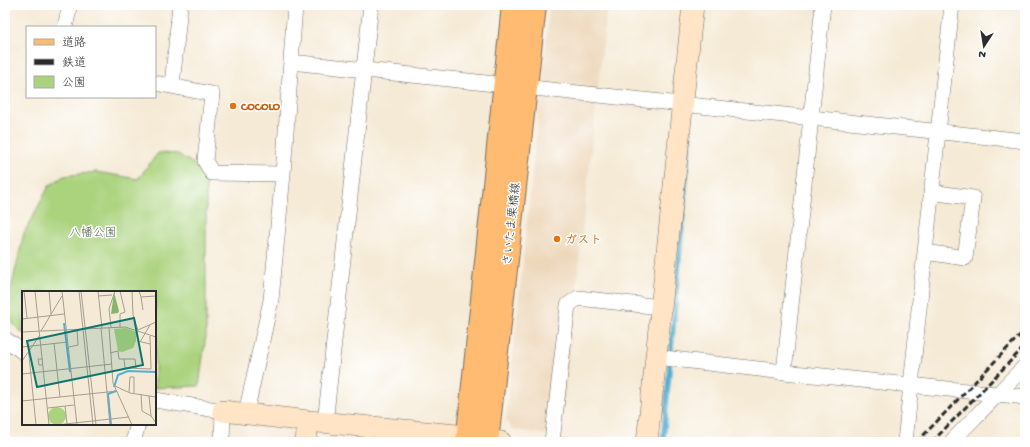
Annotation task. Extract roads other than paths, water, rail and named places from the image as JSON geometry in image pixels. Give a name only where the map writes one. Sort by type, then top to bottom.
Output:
[{"type":"main road","name":"さいたま栗橋線","points":[[513,5],[516,87]]},
{"type":"main road","name":"さいたま栗橋線","points":[[482,440],[516,87],[535,5]]},
{"type":"street","points":[[65,26],[70,5]]},
{"type":"street","points":[[172,86],[180,5]]},
{"type":"street","points":[[246,413],[271,300],[283,174],[295,5]]},
{"type":"street","points":[[306,442],[317,422],[364,71],[371,5]]},
{"type":"street","points":[[647,442],[693,5]]},
{"type":"street","points":[[784,372],[823,5]]},
{"type":"street","points":[[905,442],[952,5]]},
{"type":"street","points":[[291,62],[1025,141]]},
{"type":"street","points":[[156,82],[212,94],[205,161],[212,173],[283,174]]},
{"type":"street","points":[[925,252],[965,258],[973,198],[931,192]]},
{"type":"street","points":[[552,442],[568,305],[578,298],[661,307]]},
{"type":"street","points":[[5,339],[22,351]]},
{"type":"street","points":[[656,357],[1025,397]]},
{"type":"street","points":[[951,442],[1025,366]]},
{"type":"street","points":[[156,400],[223,411],[482,440]]},
{"type":"street","points":[[222,442],[223,411]]},
{"type":"street","points":[[133,442],[138,425]]},
{"type":"waterway","points":[[663,442],[690,136]]},
{"type":"railway","points":[[917,442],[1025,330]]},
{"type":"railway","points":[[932,442],[1025,346]]},
{"type":"place","name":"COCOLO","points":[[233,106]]},
{"type":"place","name":"ガスト","points":[[557,239]]},
{"type":"park label","name":"八幡公園","points":[[93,232]]}]
